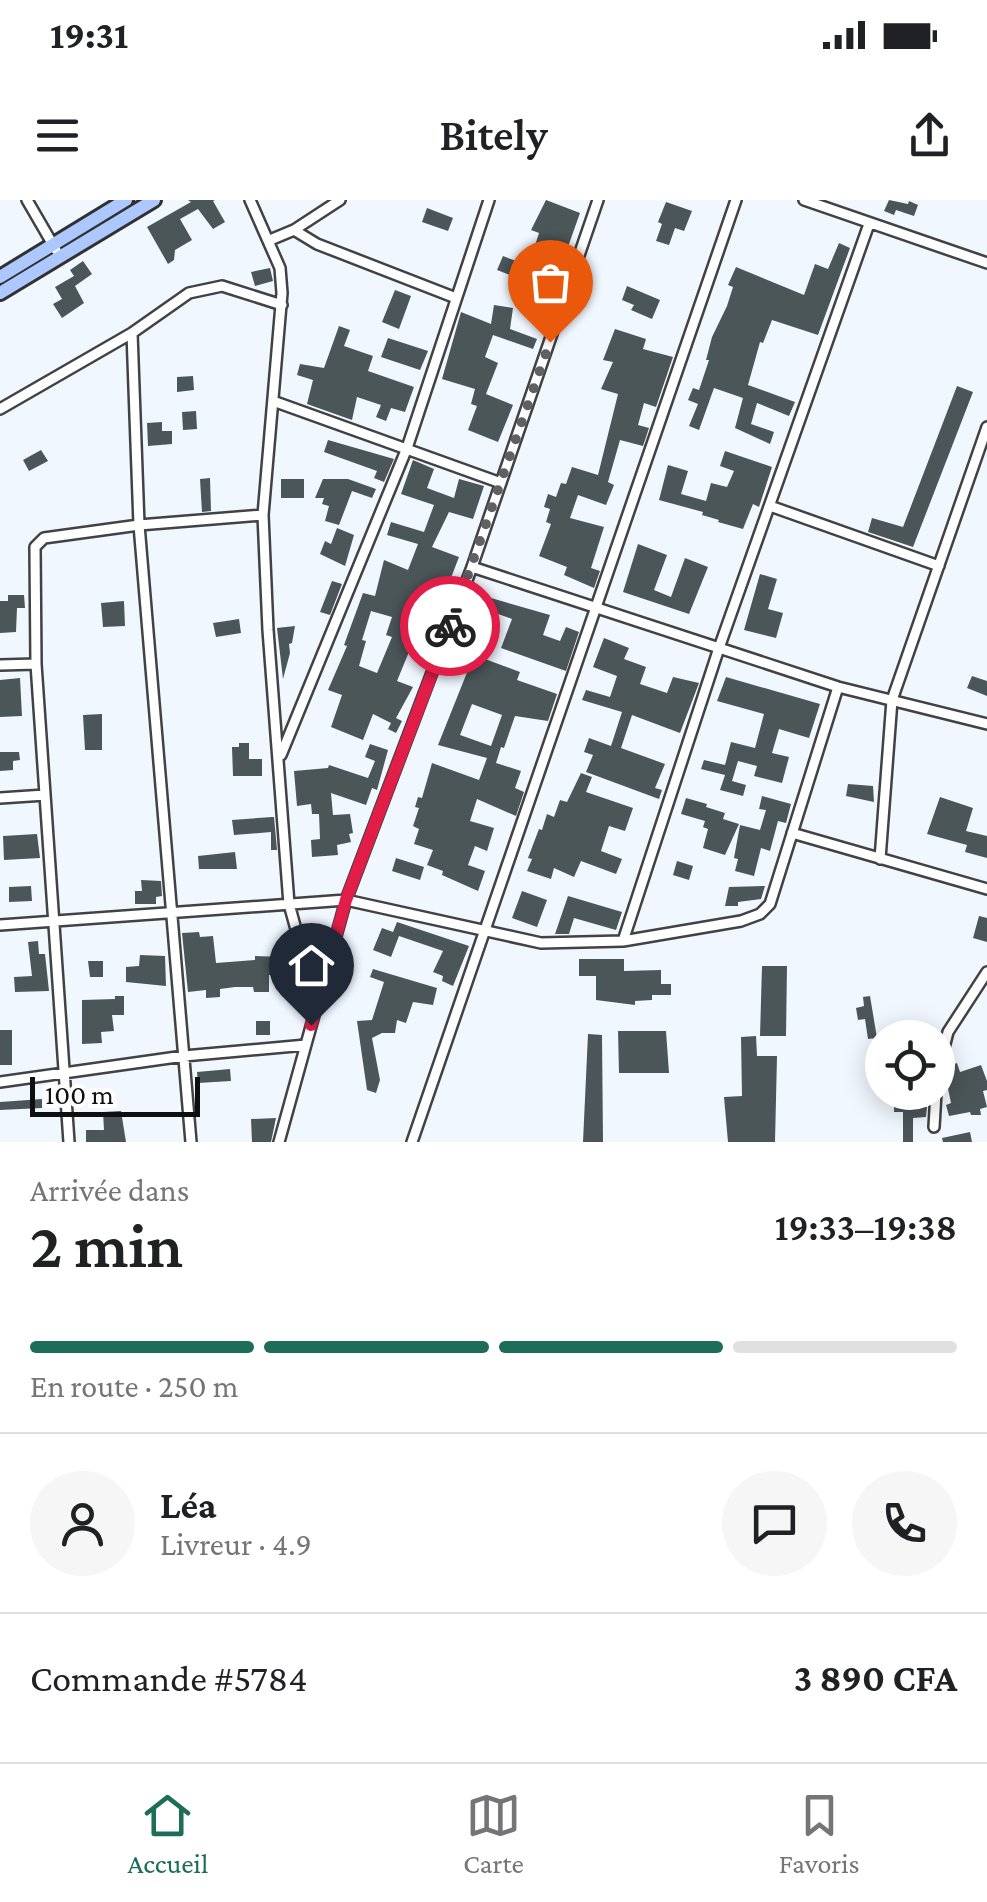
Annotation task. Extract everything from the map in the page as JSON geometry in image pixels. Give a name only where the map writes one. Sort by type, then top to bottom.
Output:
[{"type":"main road","points":[[0,293],[126,200]]},
{"type":"main road","points":[[0,277],[154,200]]},
{"type":"street","points":[[27,200],[56,250]]},
{"type":"street","points":[[250,200],[280,268],[282,305],[263,515],[268,630],[289,904],[316,1005]]},
{"type":"street","points":[[270,240],[294,230],[340,200]]},
{"type":"street","points":[[280,757],[407,448],[489,200]]},
{"type":"street","points":[[279,1142],[346,900],[472,567],[598,200]]},
{"type":"street","points":[[412,1142],[736,200]]},
{"type":"street","points":[[804,200],[987,263]]},
{"type":"street","points":[[623,941],[719,648],[869,224]]},
{"type":"street","points":[[294,230],[317,244],[456,298]]},
{"type":"street","points":[[0,409],[132,334],[189,292],[222,286],[282,305]]},
{"type":"street","points":[[132,334],[139,526],[190,1142]]},
{"type":"street","points":[[273,401],[501,483]]},
{"type":"street","points":[[880,859],[892,700],[987,427]]},
{"type":"street","points":[[770,506],[939,566]]},
{"type":"street","points":[[69,1142],[36,664],[35,547],[38,540],[263,515]]},
{"type":"street","points":[[472,567],[838,687],[987,724]]},
{"type":"street","points":[[0,665],[36,664]]},
{"type":"street","points":[[0,925],[346,900],[541,944],[623,941],[741,921],[760,914],[770,904],[838,687]]},
{"type":"street","points":[[0,798],[45,795]]},
{"type":"street","points":[[792,833],[987,889]]},
{"type":"street","points":[[955,1021],[987,972]]},
{"type":"street","points":[[0,1082],[184,1056],[306,1045]]},
{"type":"street","points":[[934,1127],[935,1110]]},
{"type":"building","points":[[188,200],[215,200],[225,222],[213,229],[198,209],[180,219],[192,240],[175,250],[174,260],[168,264],[147,227],[191,202]]},
{"type":"building","points":[[546,200],[580,213],[558,275],[529,264],[539,233],[531,230]]},
{"type":"building","points":[[889,200],[918,205],[914,216],[884,211]]},
{"type":"building","points":[[666,202],[692,211],[684,231],[675,228],[669,245],[656,241]]},
{"type":"building","points":[[427,208],[453,218],[448,231],[422,222]]},
{"type":"building","points":[[839,243],[850,248],[818,335],[772,320],[763,343],[760,342],[748,385],[795,402],[789,416],[757,403],[751,424],[774,432],[770,444],[735,428],[743,398],[714,388],[699,430],[689,426],[698,404],[688,400],[693,388],[699,390],[736,267],[804,295],[815,264],[828,269]]},
{"type":"building","points":[[503,256],[535,268],[530,283],[497,270]]},
{"type":"building","points":[[83,261],[92,274],[75,286],[84,303],[62,318],[53,304],[62,299],[55,287],[74,276],[70,270]]},
{"type":"building","points":[[270,268],[273,281],[255,286],[251,272]]},
{"type":"building","points":[[627,286],[660,300],[652,319],[631,310],[634,305],[622,300]]},
{"type":"building","points":[[395,290],[411,296],[399,329],[382,322]]},
{"type":"building","points":[[494,305],[513,308],[510,329],[537,339],[533,349],[493,335],[485,357],[498,363],[486,394],[513,405],[498,442],[468,430],[477,406],[471,404],[475,389],[442,379],[461,312],[491,324]]},
{"type":"building","points":[[339,326],[350,330],[344,346],[373,356],[368,371],[414,387],[405,412],[391,408],[386,421],[376,417],[381,405],[357,397],[352,420],[307,404],[313,380],[297,375],[300,364],[324,368]]},
{"type":"building","points":[[615,329],[646,339],[643,349],[673,357],[656,407],[644,403],[638,425],[649,428],[643,446],[620,440],[608,482],[614,485],[606,505],[578,495],[570,518],[604,527],[591,568],[600,571],[594,588],[564,575],[567,567],[539,556],[551,524],[546,522],[550,509],[544,507],[548,494],[556,497],[572,467],[598,475],[618,394],[601,389],[613,362],[603,360]]},
{"type":"building","points":[[388,338],[428,351],[420,370],[381,357]]},
{"type":"building","points":[[193,376],[194,390],[177,392],[177,377]]},
{"type":"building","points":[[957,386],[973,392],[913,547],[868,532],[872,518],[903,527]]},
{"type":"building","points":[[196,411],[197,429],[183,430],[182,412]]},
{"type":"building","points":[[162,422],[162,431],[172,431],[172,444],[148,446],[147,423]]},
{"type":"building","points":[[328,440],[394,459],[384,482],[374,478],[377,471],[324,452]]},
{"type":"building","points":[[41,450],[48,461],[29,471],[23,460]]},
{"type":"building","points":[[725,451],[772,467],[759,507],[753,504],[743,529],[718,522],[702,515],[703,512],[659,500],[668,465],[688,471],[681,494],[706,501],[711,483],[727,487],[734,471],[720,466]]},
{"type":"building","points":[[413,460],[434,469],[427,488],[454,498],[459,479],[484,486],[473,519],[449,512],[432,547],[459,557],[449,583],[438,579],[428,606],[426,614],[437,618],[430,655],[411,647],[397,681],[413,687],[396,718],[402,721],[396,733],[388,729],[391,723],[373,714],[363,740],[331,727],[342,695],[328,690],[363,593],[375,596],[384,560],[408,570],[418,544],[387,535],[391,522],[424,532],[434,505],[401,494]],"holes":[[[371,611],[392,617],[386,635],[392,637],[377,673],[359,666]]]},
{"type":"building","points":[[210,478],[211,511],[202,512],[200,479]]},
{"type":"building","points":[[281,479],[304,479],[304,498],[281,498]]},
{"type":"building","points":[[323,479],[348,479],[376,489],[372,498],[352,491],[339,525],[325,521],[329,506],[322,504],[324,498],[315,498]]},
{"type":"building","points":[[337,528],[354,535],[345,566],[320,554],[325,541],[331,544]]},
{"type":"building","points":[[638,544],[667,555],[654,590],[671,597],[685,558],[708,567],[689,614],[623,592]]},
{"type":"building","points":[[760,574],[777,579],[768,609],[783,613],[776,638],[744,630]]},
{"type":"building","points":[[332,581],[342,584],[330,615],[320,612]]},
{"type":"building","points":[[8,595],[24,595],[25,608],[17,608],[16,632],[0,633],[0,601],[8,601]]},
{"type":"building","points":[[491,598],[550,615],[543,635],[560,641],[566,627],[579,632],[566,671],[501,648],[512,619],[487,610]]},
{"type":"building","points":[[124,601],[125,626],[103,627],[101,603]]},
{"type":"building","points":[[239,619],[241,633],[216,637],[213,623]]},
{"type":"building","points":[[295,626],[289,644],[283,679],[277,628]]},
{"type":"building","points":[[604,638],[629,648],[624,659],[646,667],[640,684],[667,693],[673,677],[699,683],[680,733],[632,715],[621,748],[665,764],[655,788],[662,790],[659,799],[586,772],[593,755],[584,752],[589,738],[611,746],[622,712],[582,700],[586,690],[610,697],[617,676],[593,667]]},
{"type":"building","points":[[474,655],[520,672],[517,680],[557,694],[548,721],[515,716],[504,748],[501,747],[496,763],[521,771],[515,788],[524,792],[516,816],[477,799],[470,821],[494,828],[487,851],[475,846],[468,865],[485,871],[478,891],[427,865],[433,850],[414,844],[419,829],[413,826],[419,808],[415,807],[418,797],[422,798],[432,763],[479,780],[487,758],[438,745]],"holes":[[[472,704],[502,715],[491,746],[460,735]]]},
{"type":"building","points":[[972,676],[987,681],[987,696],[967,688]]},
{"type":"building","points":[[726,677],[820,704],[809,738],[779,729],[772,753],[789,757],[782,783],[754,776],[757,766],[738,761],[732,781],[746,785],[743,796],[720,790],[725,775],[701,769],[704,760],[725,765],[731,742],[755,748],[764,714],[717,701]]},
{"type":"building","points":[[20,678],[22,716],[0,717],[0,680]]},
{"type":"building","points":[[102,714],[102,750],[85,750],[83,715]]},
{"type":"building","points":[[239,743],[249,743],[249,759],[262,759],[262,776],[233,776],[232,747],[239,747]]},
{"type":"building","points":[[370,744],[388,750],[377,790],[372,788],[366,805],[331,793],[333,815],[350,814],[351,842],[337,845],[338,855],[312,857],[311,840],[320,839],[319,814],[312,814],[311,804],[297,806],[294,771],[329,765],[368,778],[375,761],[365,757]]},
{"type":"building","points":[[0,752],[19,752],[20,760],[13,761],[13,770],[0,771]]},
{"type":"building","points":[[581,773],[592,777],[586,792],[633,808],[625,831],[609,826],[601,851],[622,859],[616,874],[581,861],[574,877],[554,868],[551,879],[527,871],[532,859],[528,858],[547,814],[554,817],[560,800],[567,802]]},
{"type":"building","points":[[848,784],[873,786],[874,802],[846,796]]},
{"type":"building","points":[[762,796],[791,804],[786,823],[778,821],[770,851],[761,848],[754,876],[735,871],[738,859],[734,858],[740,825],[760,830],[766,810],[759,809]]},
{"type":"building","points":[[940,797],[973,808],[966,831],[987,836],[987,858],[965,852],[967,845],[927,834]]},
{"type":"building","points":[[686,798],[707,804],[706,807],[725,813],[723,819],[739,824],[725,855],[703,848],[708,829],[703,827],[705,821],[681,814]]},
{"type":"building","points":[[274,817],[277,850],[271,850],[271,832],[234,835],[232,820]]},
{"type":"building","points":[[37,834],[40,858],[4,860],[3,836]]},
{"type":"building","points":[[235,852],[237,869],[199,869],[198,856]]},
{"type":"building","points":[[396,858],[424,867],[420,880],[392,871]]},
{"type":"building","points":[[677,861],[693,866],[689,880],[673,875]]},
{"type":"building","points":[[141,880],[161,881],[162,896],[156,897],[156,904],[135,904],[135,891],[142,891]]},
{"type":"building","points":[[31,886],[32,901],[9,902],[9,887]]},
{"type":"building","points":[[765,886],[761,899],[725,906],[729,887]]},
{"type":"building","points":[[522,891],[547,900],[537,927],[512,918]]},
{"type":"building","points":[[568,896],[622,912],[616,930],[574,918],[569,934],[555,934]]},
{"type":"building","points":[[979,916],[987,918],[987,942],[973,938]]},
{"type":"building","points":[[397,922],[469,946],[453,986],[433,972],[443,951],[399,936],[391,957],[373,950],[382,928],[393,932]]},
{"type":"building","points":[[199,932],[200,937],[213,936],[216,963],[255,960],[255,956],[282,957],[282,975],[269,975],[269,992],[235,987],[220,989],[220,997],[206,998],[206,990],[188,992],[182,933]]},
{"type":"building","points":[[38,941],[39,954],[45,954],[49,991],[15,992],[14,977],[32,976],[28,942]]},
{"type":"building","points":[[140,955],[165,956],[166,986],[126,982],[126,967],[139,966]]},
{"type":"building","points":[[579,959],[624,959],[624,971],[661,970],[661,984],[671,984],[671,995],[652,995],[652,1000],[635,1001],[635,1005],[596,1000],[596,976],[579,976]]},
{"type":"building","points":[[88,961],[103,961],[103,977],[90,977]]},
{"type":"building","points":[[762,966],[787,966],[786,1036],[760,1036]]},
{"type":"building","points":[[373,969],[437,988],[433,1005],[413,1002],[406,1023],[397,1020],[395,1033],[372,1038],[380,1080],[376,1093],[367,1090],[357,1021],[372,1020],[384,982],[370,977]]},
{"type":"building","points":[[124,996],[124,1015],[112,1015],[114,1031],[101,1032],[102,1043],[82,1044],[82,1000]]},
{"type":"building","points":[[870,996],[874,1020],[858,1020],[856,1008],[864,1006],[863,997]]},
{"type":"building","points":[[256,1021],[270,1021],[270,1035],[256,1035]]},
{"type":"building","points":[[0,1030],[12,1030],[12,1065],[0,1065]]},
{"type":"building","points":[[618,1031],[666,1031],[669,1073],[619,1073]]},
{"type":"building","points":[[588,1034],[602,1035],[603,1142],[583,1142]]},
{"type":"building","points":[[756,1036],[757,1056],[777,1056],[775,1142],[728,1142],[724,1097],[742,1096],[741,1037]]},
{"type":"building","points":[[955,1064],[960,1072],[981,1065],[987,1081],[987,1090],[983,1091],[987,1107],[980,1109],[981,1115],[970,1112],[949,1116],[947,1110],[955,1110]]},
{"type":"building","points":[[230,1069],[231,1081],[198,1083],[197,1072]]},
{"type":"building","points":[[42,1099],[42,1108],[0,1110],[0,1102]]},
{"type":"building","points":[[927,1110],[926,1117],[913,1118],[913,1142],[903,1142],[903,1112],[894,1112]]},
{"type":"building","points":[[121,1111],[126,1142],[86,1142],[86,1130],[104,1130],[103,1112]]},
{"type":"building","points":[[276,1118],[271,1142],[252,1142],[251,1119]]},
{"type":"building","points":[[970,1132],[972,1142],[943,1142],[942,1138]]},
{"type":"way so far","points":[[450,626],[550,342]]},
{"type":"route","points":[[311,1025],[346,900],[450,626]]}]
